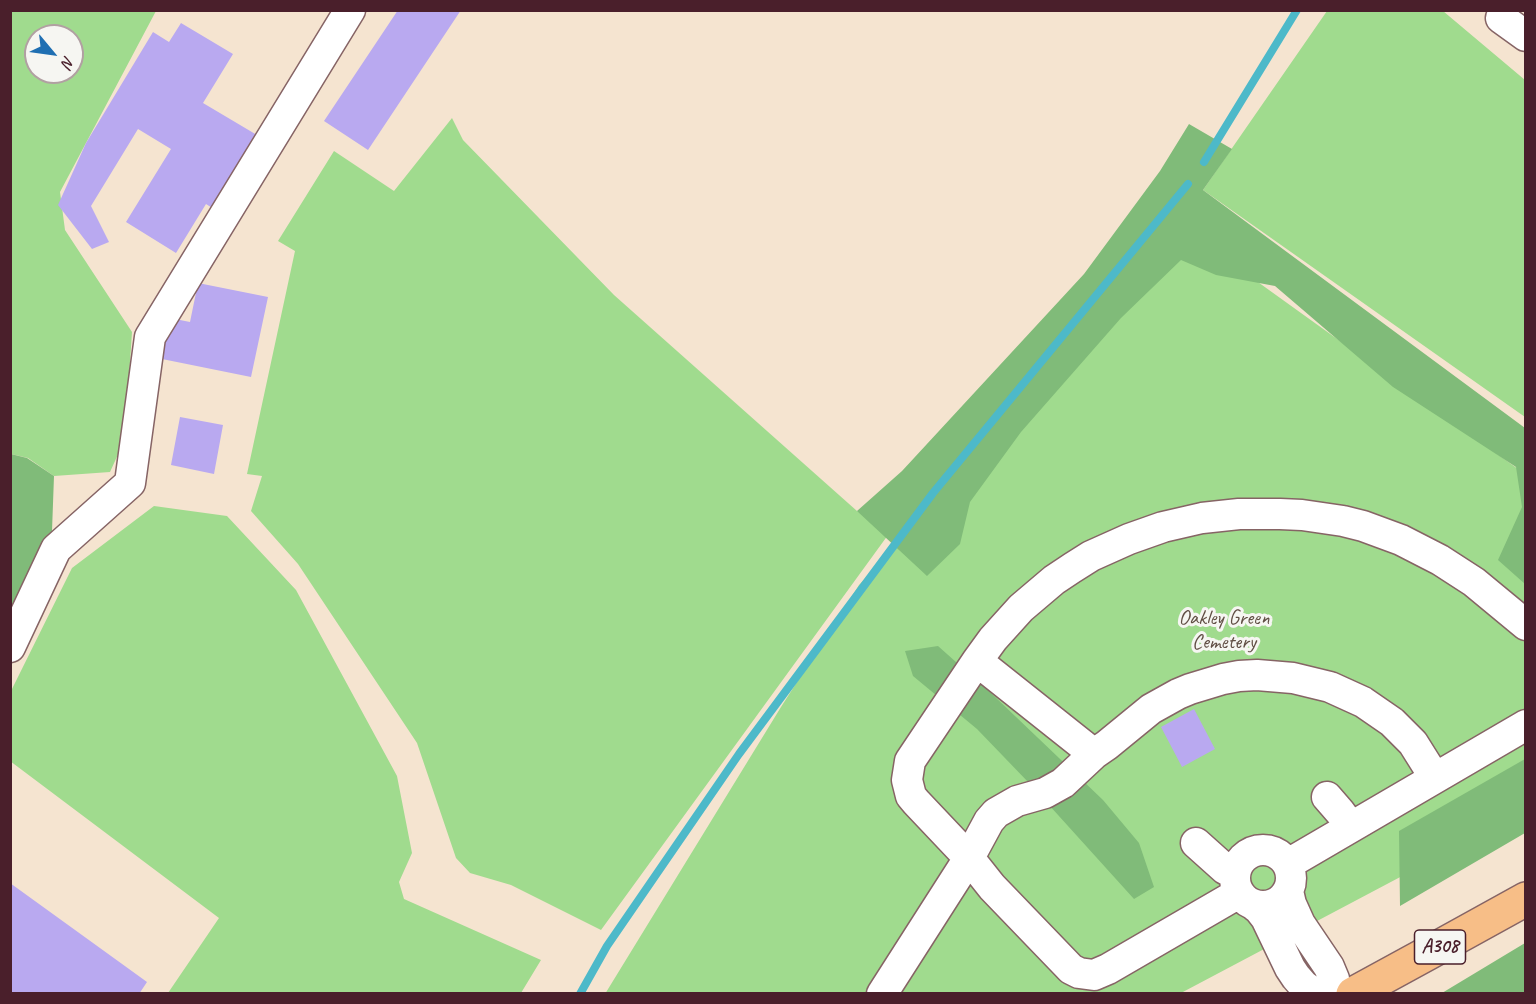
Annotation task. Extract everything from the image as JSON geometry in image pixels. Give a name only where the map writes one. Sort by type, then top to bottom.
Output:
[{"type":"main road","name":"A308","points":[[1353,993],[1526,899]]},
{"type":"lane","points":[[10,647],[56,549],[130,483],[150,337],[350,10]]},
{"type":"lane","points":[[1501,18],[1526,36]]},
{"type":"lane","points":[[1243,891],[1108,969],[1094,975],[1079,973],[1071,969],[992,887],[969,858],[911,796],[907,780],[910,761],[977,661],[1021,608],[1054,580],[1091,556],[1129,539],[1163,527],[1202,518],[1280,513],[1322,517],[1363,526],[1421,550],[1457,570],[1494,597],[1526,625]]},
{"type":"lane","points":[[977,661],[1094,754]]},
{"type":"lane","points":[[882,993],[996,813],[1017,801],[1045,793],[1064,783],[1094,754],[1151,709],[1178,694],[1205,683],[1239,676],[1274,676],[1330,687],[1363,702],[1403,732],[1422,756],[1435,778]]},
{"type":"lane","points":[[1336,993],[1329,967],[1300,924],[1291,904],[1288,878],[1282,857],[1275,852],[1257,850],[1242,858],[1237,866],[1243,891],[1264,907],[1274,904],[1282,899],[1288,878],[1351,827],[1526,725]]},
{"type":"lane","points":[[1328,797],[1351,827]]},
{"type":"lane","points":[[1196,843],[1226,869],[1259,909],[1266,918],[1296,977],[1315,993]]},
{"type":"lane","points":[[1279,993],[1284,980],[1286,960]]},
{"type":"green space","points":[[11,11],[156,11],[60,192],[65,230],[132,332],[125,439],[110,472],[54,476],[28,458],[11,454]]},
{"type":"green space","points":[[1327,11],[1443,11],[1525,80],[1525,417],[1203,190]]},
{"type":"green space","points":[[452,118],[463,140],[614,295],[857,511],[896,524],[601,930],[511,885],[470,873],[456,858],[417,743],[298,564],[251,511],[262,476],[247,474],[295,251],[278,241],[334,151],[394,191]]},
{"type":"green space","points":[[1189,124],[1232,149],[1203,190],[1525,428],[1525,584],[1498,560],[1522,507],[1516,467],[1393,387],[1275,286],[1216,275],[1181,260],[1121,318],[1021,432],[970,502],[960,544],[927,576],[857,511],[902,471],[1084,274],[1160,171]]},
{"type":"green space","name":"Oakley Green Cemetery","points":[[1173,221],[1525,474],[1525,811],[1181,993],[605,994],[781,707],[859,585],[992,439]]},
{"type":"green space","points":[[11,454],[27,458],[54,476],[52,531],[11,628]]},
{"type":"green space","points":[[154,506],[227,516],[296,590],[397,776],[412,853],[399,882],[404,899],[541,960],[521,993],[168,993],[219,918],[10,761],[11,691],[72,568]]},
{"type":"green space","points":[[938,646],[1103,800],[1139,843],[1154,887],[1134,899],[977,729],[913,676],[905,651]]},
{"type":"green space","points":[[1525,759],[1525,833],[1400,906],[1399,831]]},
{"type":"green space","points":[[1525,943],[1525,993],[1442,993]]},
{"type":"building","points":[[398,10],[461,10],[368,150],[324,121]]},
{"type":"building","points":[[181,23],[233,54],[203,103],[262,138],[217,211],[206,204],[176,253],[126,222],[171,149],[138,129],[91,206],[109,242],[92,249],[58,205],[86,143],[153,32],[169,42]]},
{"type":"building","points":[[198,283],[268,297],[251,377],[162,359],[170,318],[190,322]]},
{"type":"building","points":[[180,417],[223,425],[214,474],[171,465]]},
{"type":"building","points":[[1194,709],[1215,749],[1182,767],[1161,727]]},
{"type":"building","points":[[10,883],[147,982],[139,994],[10,994]]},
{"type":"waterway","points":[[1204,162],[1297,10]]},
{"type":"waterway","points":[[580,994],[607,946],[739,754],[933,493],[1188,184]]}]
